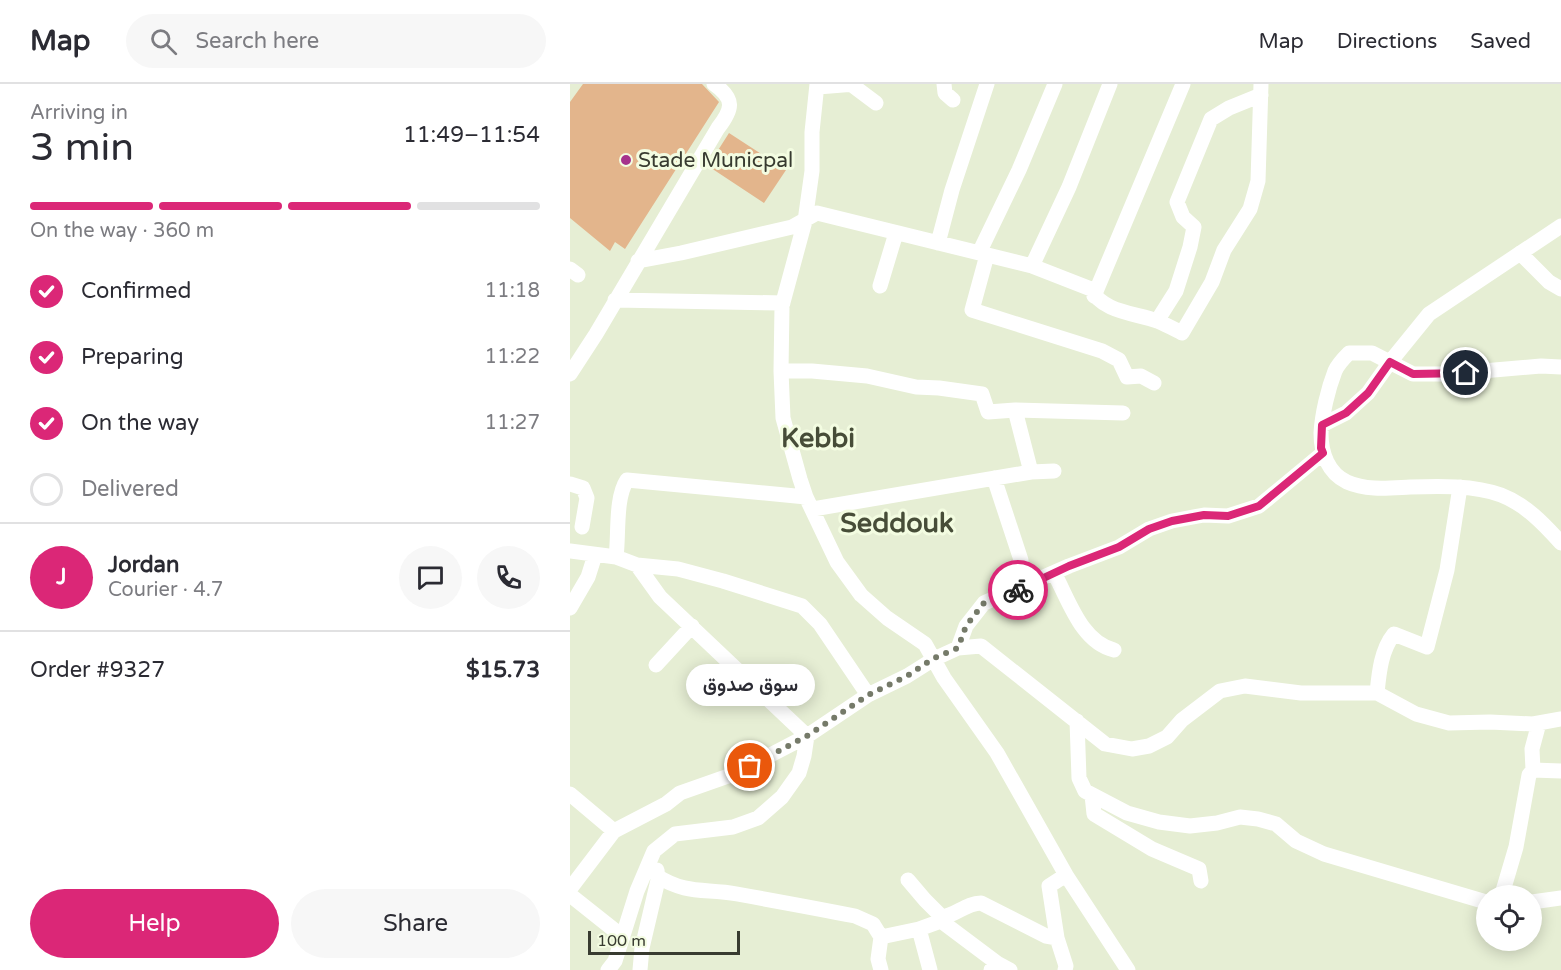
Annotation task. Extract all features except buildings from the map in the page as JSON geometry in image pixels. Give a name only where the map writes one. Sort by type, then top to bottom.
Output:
[{"type":"street","points":[[570,374],[728,115],[728,100],[723,90],[714,84]]},
{"type":"street","points":[[876,103],[854,84],[818,85],[812,132],[812,171],[805,222],[783,303],[781,371],[783,418],[810,503],[837,562],[861,595],[887,618],[925,644],[950,686],[997,753],[1066,875],[1128,970]]},
{"type":"street","points":[[944,84],[945,93],[953,100]]},
{"type":"street","points":[[938,243],[952,190],[987,84]]},
{"type":"street","points":[[1055,84],[983,254],[972,310],[1102,351],[1119,360],[1128,377],[1142,376],[1154,383]]},
{"type":"street","points":[[1032,266],[1069,187],[1110,84]]},
{"type":"street","points":[[1094,296],[1183,84]]},
{"type":"street","points":[[638,261],[681,254],[792,227],[805,222],[817,213],[1032,266],[1090,289],[1094,296],[1115,309],[1157,321],[1182,333],[1212,282],[1224,250],[1250,208],[1258,181],[1261,90]]},
{"type":"street","points":[[1157,321],[1176,291],[1190,247],[1194,226],[1183,217],[1177,202],[1211,119],[1261,90]]},
{"type":"street","points":[[1322,425],[1346,413],[1368,393],[1429,314],[1561,226]]},
{"type":"street","points":[[880,286],[896,233]]},
{"type":"street","points":[[1520,253],[1549,282],[1561,289]]},
{"type":"street","points":[[615,300],[783,303]]},
{"type":"street","points":[[1561,367],[1541,366],[1448,374],[1413,374],[1372,353],[1349,353],[1336,369],[1322,425],[1321,448],[1328,465],[1347,482],[1376,489],[1460,488],[1500,494],[1520,504],[1548,528],[1561,543]]},
{"type":"street","points":[[781,371],[867,376],[916,387],[972,392],[982,394],[988,411],[1122,413]]},
{"type":"street","points":[[1015,410],[1031,472]]},
{"type":"street","points":[[958,648],[966,626],[984,603],[1119,547],[1149,529],[1172,521],[1204,515],[1228,516],[1259,506],[1323,453]]},
{"type":"street","points":[[616,557],[620,502],[623,486],[627,480],[810,503],[1031,472],[1054,471]]},
{"type":"street","points":[[994,478],[1022,560],[1004,595]]},
{"type":"street","points":[[570,484],[583,488],[587,498],[582,528]]},
{"type":"street","points":[[1377,693],[1382,659],[1388,642],[1394,634],[1427,646],[1447,570],[1460,488]]},
{"type":"street","points":[[583,553],[616,557],[637,565],[678,569],[723,580],[802,606],[820,624],[868,695]]},
{"type":"street","points":[[570,597],[583,553]]},
{"type":"street","points":[[570,608],[588,577],[583,553]]},
{"type":"street","points":[[637,565],[660,597],[807,736]]},
{"type":"street","points":[[1054,573],[1084,631],[1103,647],[1114,650]]},
{"type":"street","points":[[656,665],[692,626]]},
{"type":"street","points":[[570,889],[614,831],[666,804],[680,793],[734,774],[807,736],[868,695],[907,676],[934,658],[958,648],[981,646],[1105,744],[1132,748],[1149,746],[1167,736],[1182,720],[1220,691],[1245,686],[1301,693],[1377,693],[1416,714],[1449,723],[1539,723],[1561,719]]},
{"type":"street","points":[[1077,721],[1078,778],[1085,791],[1127,813],[1158,822],[1190,826],[1217,823],[1240,817],[1258,819],[1276,824],[1296,841],[1324,854],[1476,899]]},
{"type":"street","points":[[1505,885],[1522,819],[1529,775],[1533,770],[1532,748],[1539,723]]},
{"type":"street","points":[[608,970],[615,961],[637,891],[654,851],[675,834],[733,827],[758,818],[782,797],[799,772],[807,736]]},
{"type":"street","points":[[1533,770],[1561,771]]},
{"type":"street","points":[[570,795],[614,831]]},
{"type":"street","points":[[1092,795],[1094,814],[1152,849],[1199,869],[1201,881]]},
{"type":"street","points":[[640,970],[642,948],[657,876],[654,851]]},
{"type":"street","points":[[1065,970],[1066,966],[1057,938],[1049,886],[1066,875]]},
{"type":"street","points":[[657,876],[672,886],[698,891],[734,893],[855,916],[873,924],[881,937],[878,959],[881,970]]},
{"type":"street","points":[[908,880],[941,919],[999,968]]},
{"type":"street","points":[[570,895],[623,937]]},
{"type":"street","points":[[1542,901],[1561,898]]},
{"type":"street","points":[[881,937],[919,929],[950,916],[970,904],[981,903],[1046,936],[1057,938]]},
{"type":"street","points":[[919,929],[930,970]]},
{"type":"shaded area","name":"Stade Municpal","points":[[583,84],[702,84],[719,102],[625,249],[615,242],[610,251],[570,218],[570,102]]},
{"type":"shaded area","points":[[729,133],[786,170],[764,203],[708,166]]},
{"type":"way so far","points":[[750,766],[807,736],[868,695],[907,676],[934,658],[958,648],[966,626],[984,603],[1018,590]]},
{"type":"place","name":"Stade Municpal","points":[[626,160]]},
{"type":"place","name":"سوق صدوق","points":[[750,766]]},
{"type":"district","name":"Kebbi","points":[[818,438]]},
{"type":"district","name":"Seddouk","points":[[897,523]]},
{"type":"route","points":[[1018,590],[1069,566],[1119,547],[1149,529],[1172,521],[1204,515],[1228,516],[1259,506],[1323,453],[1321,448],[1322,425],[1346,413],[1368,393],[1390,362],[1413,374],[1466,373]]}]
